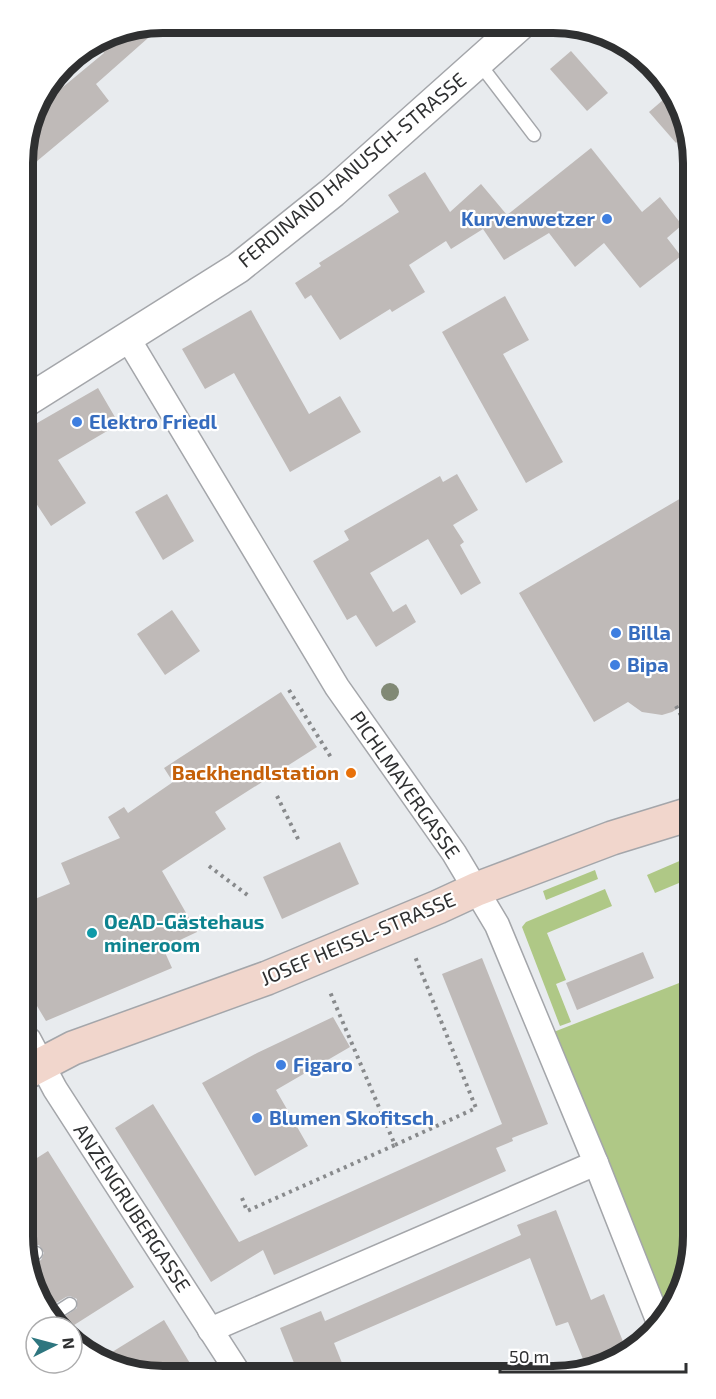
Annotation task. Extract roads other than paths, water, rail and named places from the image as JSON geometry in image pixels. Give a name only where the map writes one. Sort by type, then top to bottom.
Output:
[{"type":"main road","name":"JOSEF HEISSL-STRASSE","points":[[33,1058],[83,1044],[267,978],[438,908],[477,889],[612,838],[683,816]]},
{"type":"street","name":"FERDINAND HANUSCH-STRASSE","points":[[33,397],[238,268],[333,192],[511,33]]},
{"type":"street","name":"PICHLMAYERGASSE","points":[[127,337],[337,687],[477,889],[497,925],[656,1315]]},
{"type":"street","name":"ANZENGRUBERGASSE","points":[[33,1058],[234,1366]]},
{"type":"street","points":[[210,1330],[596,1163]]},
{"type":"lane","points":[[478,62],[534,135]]},
{"type":"lane","points":[[58,1312],[70,1304]]},
{"type":"place","name":"Kurvenwetzer","points":[[607,219]]},
{"type":"place","name":"Elektro Friedl","points":[[77,422]]},
{"type":"place","name":"Billa","points":[[616,633]]},
{"type":"place","name":"Bipa","points":[[615,665]]},
{"type":"place","name":"Backhendlstation","points":[[351,773]]},
{"type":"place","name":"OeAD-Gästehaus mineroom","points":[[92,933]]},
{"type":"place","name":"Figaro","points":[[281,1065]]},
{"type":"place","name":"Blumen Skofitsch","points":[[257,1118]]}]
